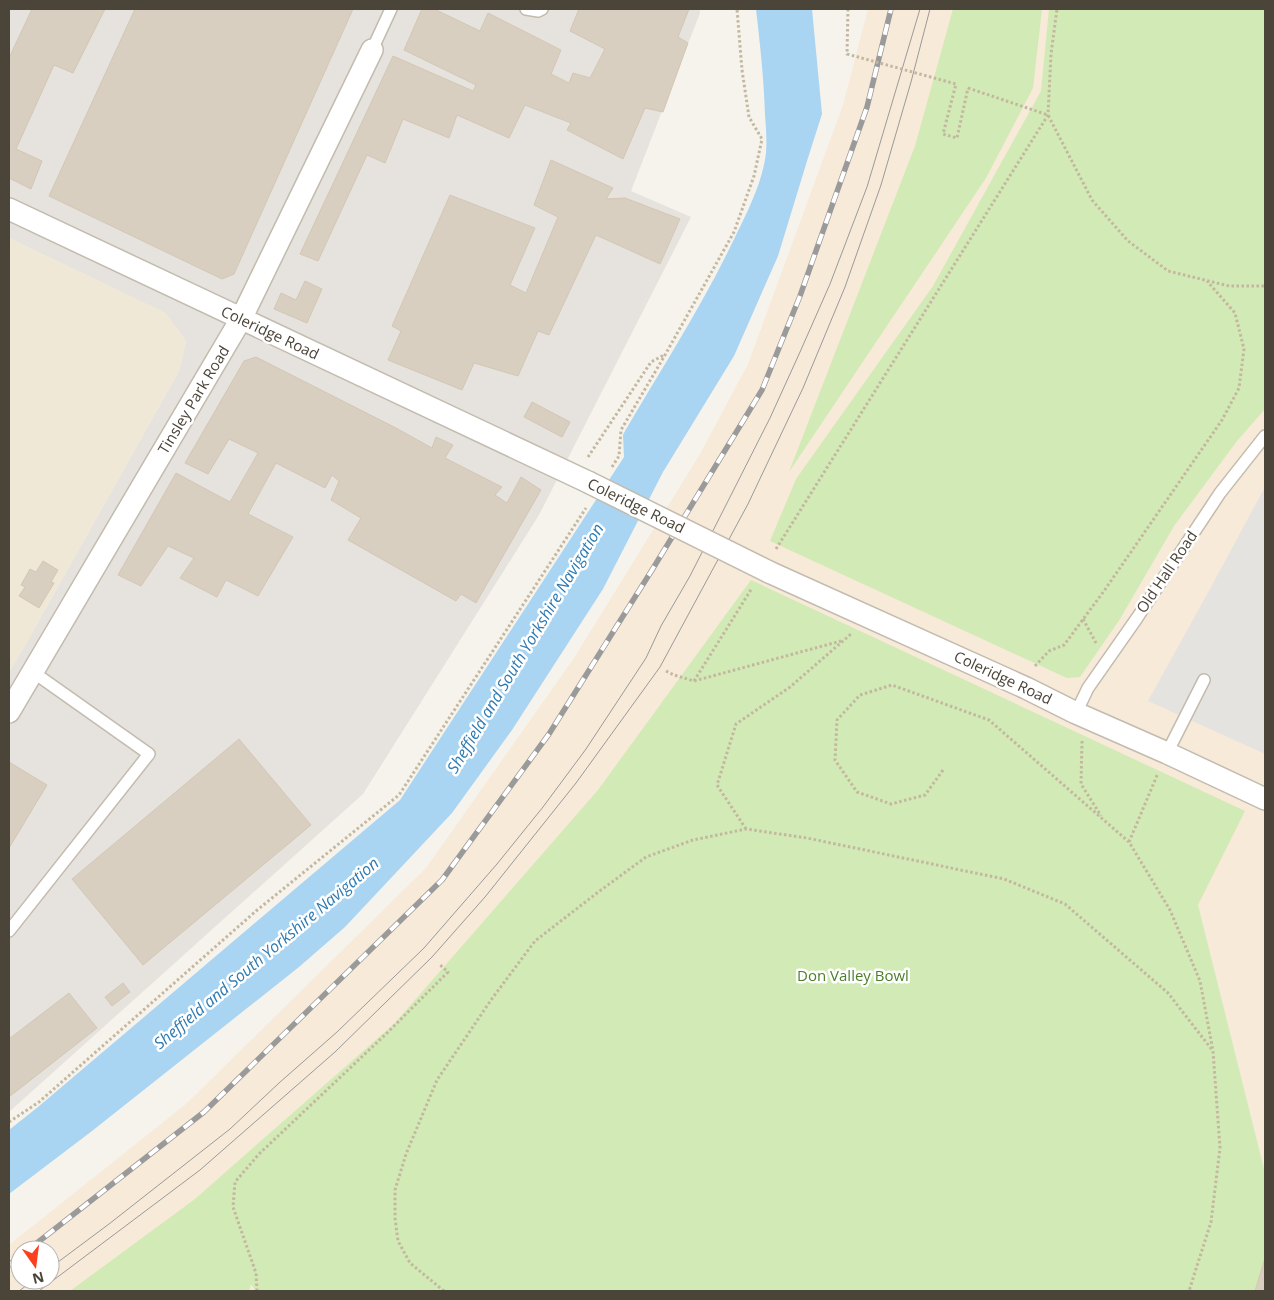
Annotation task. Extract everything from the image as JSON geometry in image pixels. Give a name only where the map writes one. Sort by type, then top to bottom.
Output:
[{"type":"street","name":"Tinsley Park Road","points":[[9,712],[241,319],[372,50]]},
{"type":"street","name":"Coleridge Road","points":[[9,209],[582,479],[771,563],[870,617],[1265,799]]},
{"type":"lane","points":[[372,50],[391,9]]},
{"type":"lane","points":[[526,9],[538,11],[542,9]]},
{"type":"lane","name":"Old Hall Road","points":[[1076,713],[1088,688],[1220,493],[1265,436]]},
{"type":"lane","points":[[9,931],[149,754],[33,672]]},
{"type":"lane","points":[[1167,753],[1204,680]]},
{"type":"path","points":[[609,473],[620,456],[621,430],[734,232],[754,176],[762,139],[749,117],[742,70],[737,9]]},
{"type":"path","points":[[848,9],[846,54],[956,84],[943,134],[957,138],[968,88],[1048,115],[1092,200],[1128,241],[1168,271],[1229,286],[1265,286]]},
{"type":"path","points":[[771,563],[1048,115],[1051,54],[1057,9]]},
{"type":"path","points":[[1026,688],[1036,664],[1048,652],[1064,645],[1084,619],[1222,420],[1239,388],[1244,349],[1235,314],[1207,281]]},
{"type":"path","points":[[582,479],[651,362],[665,355]]},
{"type":"path","points":[[9,1122],[39,1102],[256,911],[399,795],[587,506]]},
{"type":"path","points":[[694,681],[752,588]]},
{"type":"path","points":[[746,829],[717,785],[736,724],[790,687],[870,617]]},
{"type":"path","points":[[1084,619],[1108,660]]},
{"type":"path","points":[[666,671],[674,676],[694,681],[844,640]]},
{"type":"path","points":[[943,770],[925,795],[891,804],[857,792],[835,760],[838,720],[860,695],[892,685],[989,720],[1129,842],[1170,910],[1200,981],[1213,1051],[1220,1148],[1211,1222],[1189,1291]]},
{"type":"path","points":[[1076,713],[1082,741],[1081,784],[1103,819]]},
{"type":"path","points":[[1129,842],[1167,753]]},
{"type":"path","points":[[444,1291],[410,1263],[398,1241],[395,1218],[395,1190],[406,1154],[437,1080],[491,1000],[535,941],[646,858],[693,840],[746,829],[807,838],[1004,879],[1065,904],[1168,994],[1213,1051]]},
{"type":"path","points":[[257,1291],[256,1273],[233,1207],[235,1182],[259,1154],[386,1034],[448,972],[439,964]]},
{"type":"shaded area","points":[[9,9],[700,9],[700,13],[631,191],[691,217],[539,515],[363,794],[9,1112],[9,672],[179,371],[186,341],[165,313],[9,238]]},
{"type":"shaded area","points":[[868,9],[1265,9],[1265,1291],[9,1291],[10,1244],[10,1290],[60,1290],[60,1240],[15,1240],[186,1104],[426,868],[574,658],[700,454],[748,364],[843,105]]},
{"type":"shaded area","points":[[9,238],[166,313],[186,341],[179,371],[9,672]]},
{"type":"shaded area","points":[[1265,487],[1265,754],[1148,701]]},
{"type":"green space","points":[[953,9],[1042,9],[1033,88],[986,178],[789,472],[915,146]]},
{"type":"green space","points":[[1049,9],[1265,9],[1265,409],[1237,441],[1174,526],[1120,619],[1080,677],[1067,678],[770,541],[796,479],[933,286],[1041,91]]},
{"type":"green space","name":"Don Valley Bowl","points":[[751,580],[1245,811],[1198,905],[1265,1173],[1265,1258],[1255,1291],[256,1291],[251,1284],[249,1291],[70,1291],[195,1199],[394,1024],[598,790]]},
{"type":"water","name":"Sheffield and South Yorkshire Navigation","points":[[756,9],[812,9],[822,114],[778,256],[734,356],[663,472],[603,589],[512,730],[452,813],[345,927],[299,967],[92,1131],[9,1194],[9,1130],[400,800],[624,457],[623,435],[724,260],[762,174],[766,153],[766,134],[763,75]]},
{"type":"building","points":[[32,9],[105,9],[73,73],[54,65],[16,149],[42,161],[31,189],[9,178],[9,58]]},
{"type":"building","points":[[135,9],[353,9],[234,274],[222,279],[49,196]]},
{"type":"building","points":[[422,9],[434,9],[480,31],[488,13],[561,50],[551,74],[569,83],[573,73],[590,78],[605,49],[570,31],[579,9],[689,9],[678,37],[688,43],[663,112],[645,108],[623,159],[567,130],[571,123],[525,105],[509,138],[457,115],[449,138],[403,119],[385,163],[367,155],[318,261],[300,254],[393,56],[473,91],[476,85],[404,50]]},
{"type":"building","points":[[551,160],[613,188],[606,199],[625,198],[680,219],[660,264],[596,235],[549,335],[538,331],[518,376],[474,363],[462,390],[388,360],[401,331],[392,326],[450,195],[535,228],[510,285],[526,293],[558,217],[534,205]]},
{"type":"building","points":[[305,281],[322,289],[307,323],[274,309],[281,293],[296,300]]},
{"type":"building","points":[[256,357],[432,448],[436,437],[453,445],[445,458],[502,487],[495,495],[507,503],[521,477],[541,490],[476,603],[461,594],[456,601],[348,540],[361,518],[331,500],[339,481],[332,475],[325,488],[276,463],[248,514],[293,537],[258,596],[226,580],[217,597],[180,578],[194,558],[168,546],[141,586],[118,575],[176,473],[230,502],[258,453],[229,439],[208,474],[185,463],[244,361]]},
{"type":"building","points":[[532,402],[570,422],[562,437],[524,417]]},
{"type":"building","points":[[43,561],[58,570],[51,582],[54,583],[39,608],[19,596],[25,587],[21,585],[30,569],[36,572]]},
{"type":"building","points":[[239,739],[311,825],[143,965],[72,879]]},
{"type":"building","points":[[9,762],[47,785],[9,848]]},
{"type":"building","points":[[123,983],[130,992],[112,1006],[105,997]]},
{"type":"building","points":[[69,993],[97,1028],[9,1097],[9,1039]]},
{"type":"building","points":[[1265,1258],[1265,1291],[1255,1291]]},
{"type":"tram line","points":[[60,1261],[230,1129],[337,1032],[424,948],[497,864],[586,749],[646,658],[770,418],[800,352],[830,284],[867,187],[920,9]]},
{"type":"tram line","points":[[39,1291],[200,1170],[335,1052],[432,957],[485,897],[576,783],[660,667],[748,504],[803,388],[845,287],[881,185],[930,9]]},
{"type":"railway","points":[[41,1240],[204,1112],[442,880],[549,734],[762,390],[800,296],[867,107],[891,9]]}]
